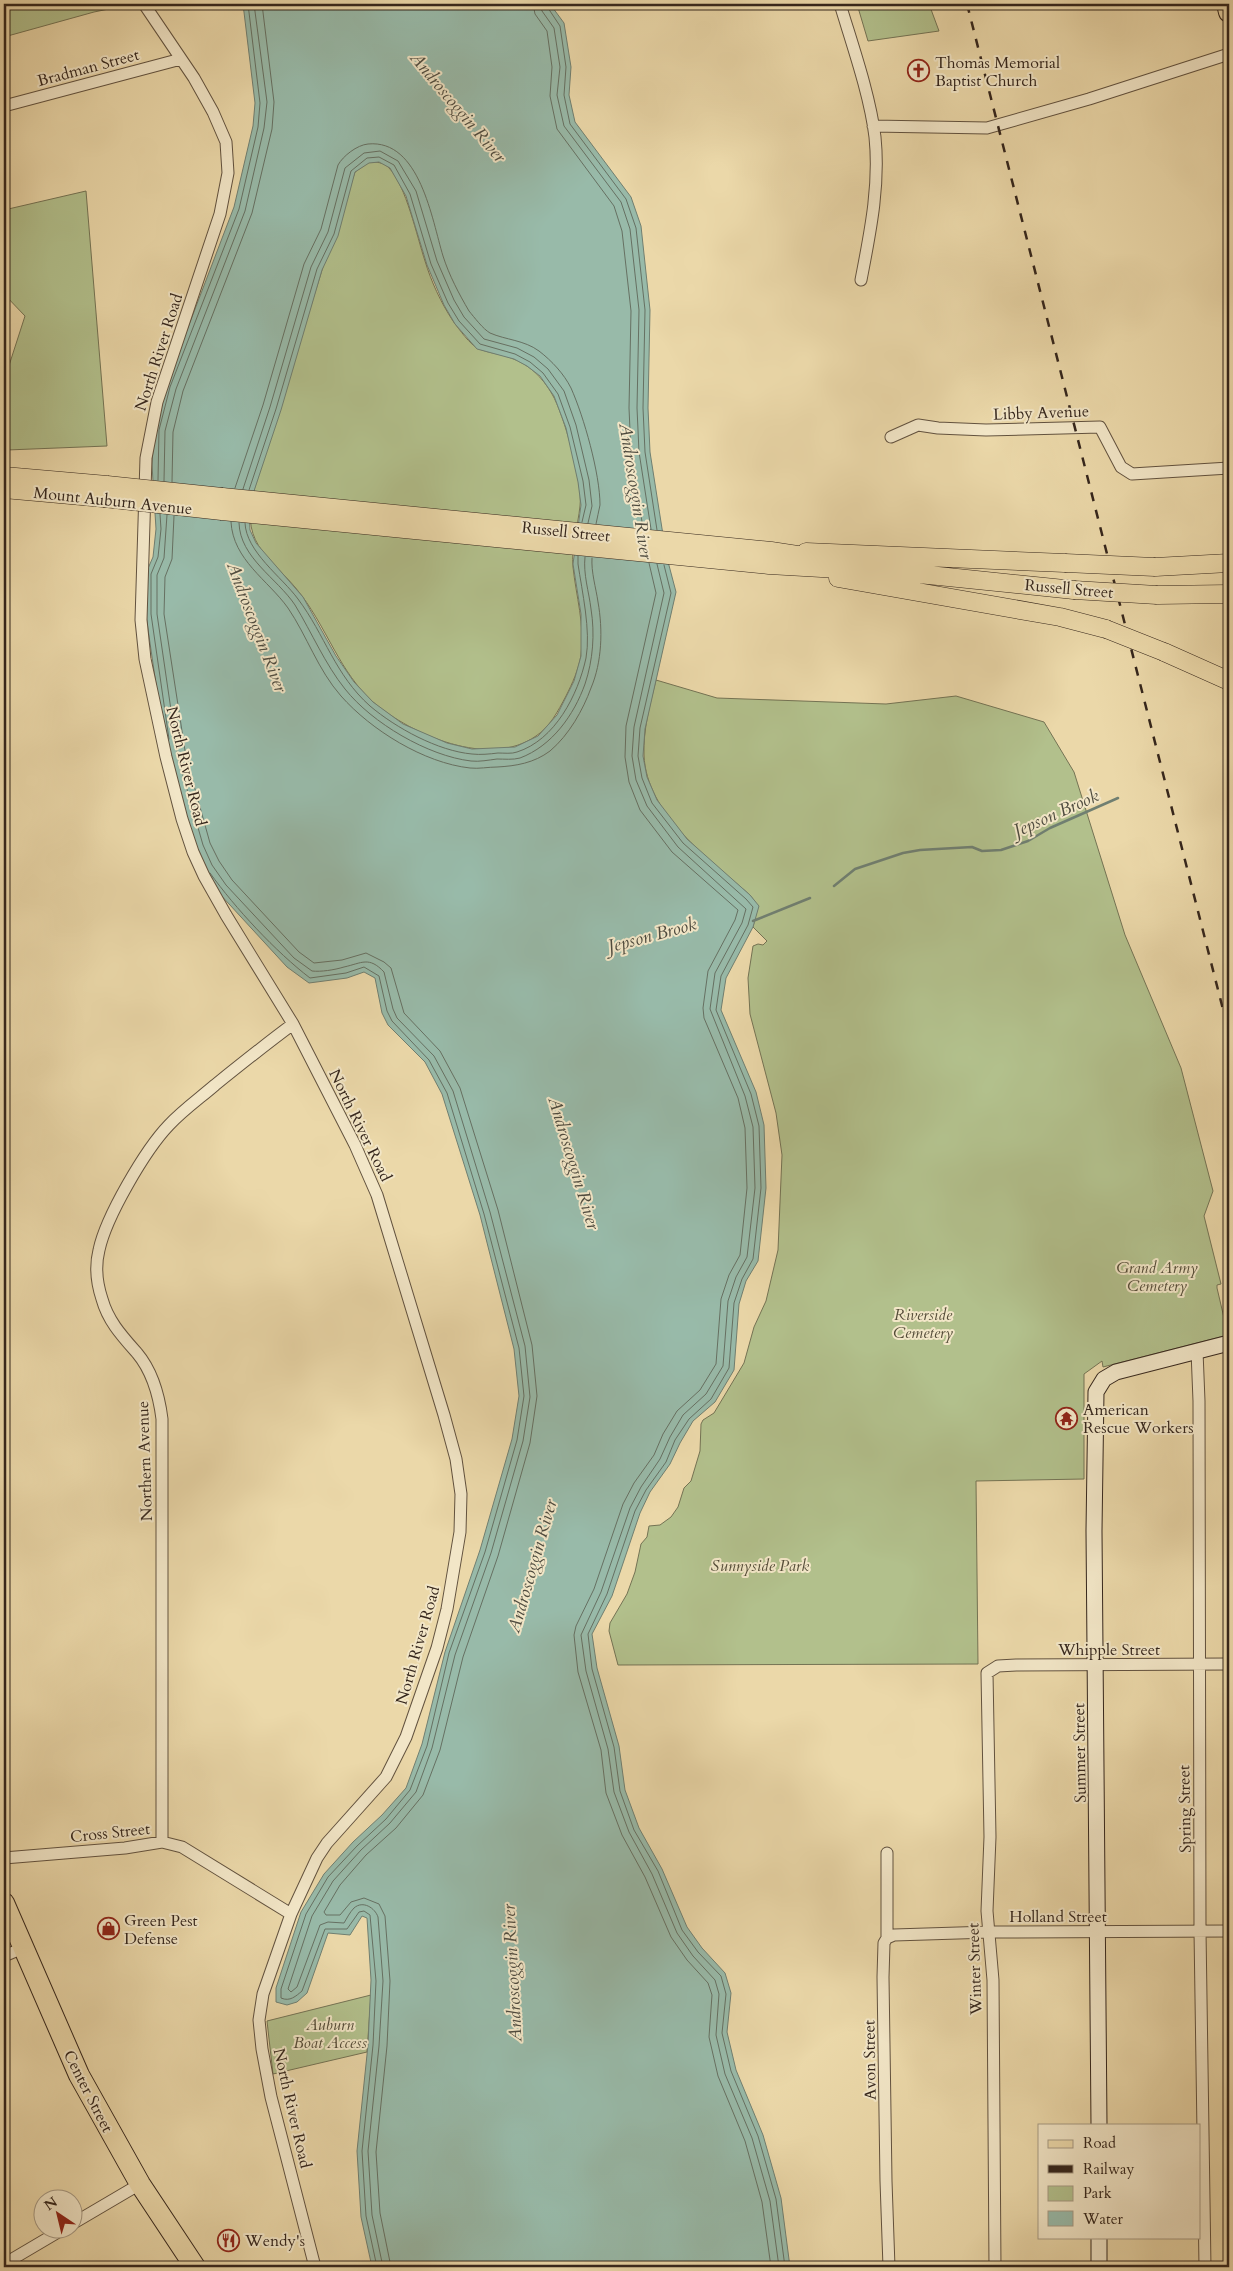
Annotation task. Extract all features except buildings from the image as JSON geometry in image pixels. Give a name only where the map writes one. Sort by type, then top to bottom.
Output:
[{"type":"highway","points":[[1227,4],[1229,12]]},
{"type":"highway","name":"Center Street","points":[[4,1903],[79,2075],[140,2184],[195,2267]]},
{"type":"main road","name":"Mount Auburn Avenue","points":[[4,476],[105,492],[222,504]]},
{"type":"main road","name":"Mount Auburn Avenue","points":[[4,489],[105,492]]},
{"type":"main road","name":"Russell Street","points":[[222,504],[1074,590],[1157,595],[1229,594]]},
{"type":"main road","points":[[770,558],[1065,563],[1155,567],[1229,563]]},
{"type":"main road","points":[[770,558],[1060,617],[1106,629],[1229,681]]},
{"type":"street","name":"North River Road","points":[[144,4],[198,86],[222,131],[226,148],[228,173],[220,214],[152,422],[145,482],[142,641],[172,788],[193,852],[226,915],[293,1024],[355,1145],[377,1195],[456,1459],[461,1494],[461,1525],[452,1585],[443,1627],[406,1737],[395,1762],[377,1788],[327,1843],[317,1858],[291,1914],[267,1979],[260,2008],[259,2033],[271,2096],[315,2267]]},
{"type":"street","points":[[840,4],[875,138],[875,209],[861,280]]},
{"type":"street","points":[[873,126],[987,128],[1229,54]]},
{"type":"street","name":"Bradman Street","points":[[4,106],[181,59]]},
{"type":"street","name":"Libby Avenue","points":[[891,437],[918,425],[938,428],[986,430],[1100,426],[1121,467],[1132,474],[1229,468]]},
{"type":"street","name":"Northern Avenue","points":[[162,1842],[162,1433],[159,1398],[152,1377],[137,1353],[112,1322],[102,1301],[98,1282],[98,1253],[106,1230],[119,1203],[162,1133],[187,1109],[293,1024]]},
{"type":"street","points":[[1196,1352],[1229,1343]]},
{"type":"street","name":"Summer Street","points":[[1099,2124],[1095,1665],[1096,1392],[1102,1382],[1116,1372],[1196,1352]]},
{"type":"street","name":"Spring Street","points":[[1196,1352],[1199,1411],[1200,1931],[1205,2267]]},
{"type":"street","name":"Whipple Street","points":[[990,1670],[998,1666],[1016,1665],[1229,1664]]},
{"type":"street","name":"Winter Street","points":[[990,1670],[985,1679],[989,1789],[988,1912],[993,1980],[995,2267]]},
{"type":"street","name":"Cross Street","points":[[4,1858],[125,1848],[162,1842],[182,1847],[291,1914]]},
{"type":"street","name":"Avon Street","points":[[887,1853],[887,1938],[884,1943],[883,1977],[886,2181],[890,2267]]},
{"type":"street","name":"Holland Street","points":[[887,1938],[894,1935],[990,1932],[1229,1931]]},
{"type":"street","points":[[4,1956],[23,1948]]},
{"type":"street","points":[[82,2218],[140,2184]]},
{"type":"street","points":[[4,2264],[48,2238]]},
{"type":"street","points":[[1099,2238],[1099,2267]]},
{"type":"green space","points":[[4,4],[133,4],[94,12],[4,37]]},
{"type":"green space","points":[[857,4],[929,4],[939,31],[868,41]]},
{"type":"green space","points":[[369,162],[387,166],[401,186],[430,276],[440,299],[453,321],[472,344],[479,349],[518,361],[540,377],[557,404],[572,449],[580,496],[573,567],[582,633],[580,660],[568,691],[550,723],[536,736],[517,745],[496,749],[452,744],[408,726],[373,702],[343,665],[302,596],[262,551],[255,540],[251,527],[250,512],[253,493],[322,270],[355,172]]},
{"type":"green space","points":[[86,191],[107,446],[7,450],[4,436],[4,381],[25,316],[4,294],[4,210]]},
{"type":"green space","points":[[656,680],[717,698],[886,704],[956,696],[1044,722],[1074,772],[1125,935],[1181,1068],[1213,1191],[1204,1216],[1221,1284],[1217,1285],[1217,1288],[1228,1335],[1103,1367],[1102,1361],[1084,1374],[1084,1479],[976,1481],[978,1664],[618,1665],[609,1631],[610,1623],[627,1594],[635,1572],[641,1544],[647,1537],[649,1526],[660,1525],[671,1517],[678,1507],[684,1488],[691,1481],[700,1451],[701,1424],[703,1420],[714,1413],[744,1363],[754,1327],[766,1301],[778,1250],[782,1155],[776,1113],[750,1014],[748,978],[753,946],[763,945],[767,941],[753,927],[758,906],[750,895],[699,851],[683,834],[668,816],[656,797],[647,777],[644,746],[647,717]]},
{"type":"green space","name":"Auburn Boat Access","points":[[371,1995],[367,2052],[273,2074],[267,2021]]},
{"type":"water","name":"Androscoggin River","points":[[243,4],[550,4],[564,23],[571,67],[569,95],[575,122],[631,197],[641,226],[650,310],[648,408],[650,452],[666,554],[676,592],[645,729],[643,756],[647,777],[657,800],[687,839],[750,895],[759,906],[753,927],[726,978],[721,1010],[756,1092],[764,1125],[766,1188],[758,1261],[746,1281],[739,1304],[734,1370],[715,1402],[693,1421],[670,1464],[650,1492],[640,1513],[612,1596],[592,1634],[597,1668],[619,1746],[625,1790],[639,1828],[662,1869],[687,1927],[702,1948],[725,1973],[731,1993],[727,2032],[736,2070],[763,2135],[781,2198],[790,2267],[372,2267],[361,2217],[357,2151],[368,2045],[371,1980],[367,1918],[362,1916],[350,1935],[328,1933],[307,1993],[297,2002],[287,2005],[276,2002],[276,1988],[301,1912],[324,1874],[406,1788],[422,1744],[445,1652],[480,1550],[512,1439],[519,1396],[514,1349],[480,1215],[442,1094],[425,1062],[388,1025],[382,1013],[375,978],[364,972],[347,978],[309,983],[287,967],[218,892],[203,871],[167,761],[146,615],[146,573],[153,557],[156,529],[152,465],[154,429],[166,385],[234,207],[253,126],[255,103]],"holes":[[[379,162],[390,168],[406,196],[427,265],[444,305],[455,324],[477,349],[514,359],[540,376],[554,396],[566,428],[578,482],[581,505],[573,564],[581,614],[581,656],[574,681],[557,715],[538,736],[515,747],[472,749],[447,743],[403,724],[373,702],[354,682],[336,656],[303,597],[256,543],[250,530],[249,510],[253,494],[281,410],[322,270],[338,236],[355,172],[369,163]]]},
{"type":"waterway","name":"Jepson Brook","points":[[834,886],[855,869],[903,853],[920,850],[972,847],[982,851],[1001,850],[1028,841],[1050,828],[1118,798]]},
{"type":"waterway","name":"Jepson Brook","points":[[753,921],[810,898]]},
{"type":"railway","points":[[967,4],[1229,1033]]},
{"type":"place","name":"Thomas Memorial Baptist Church","points":[[919,71]]},
{"type":"place","name":"American Rescue Workers","points":[[1067,1418]]},
{"type":"place","name":"Green Pest Defense","points":[[108,1929]]},
{"type":"place","name":"Wendy's","points":[[229,2240]]},
{"type":"park label","name":"Grand Army Cemetery","points":[[1157,1276]]},
{"type":"park label","name":"Riverside Cemetery","points":[[923,1323]]},
{"type":"park label","name":"Sunnyside Park","points":[[760,1565]]}]
